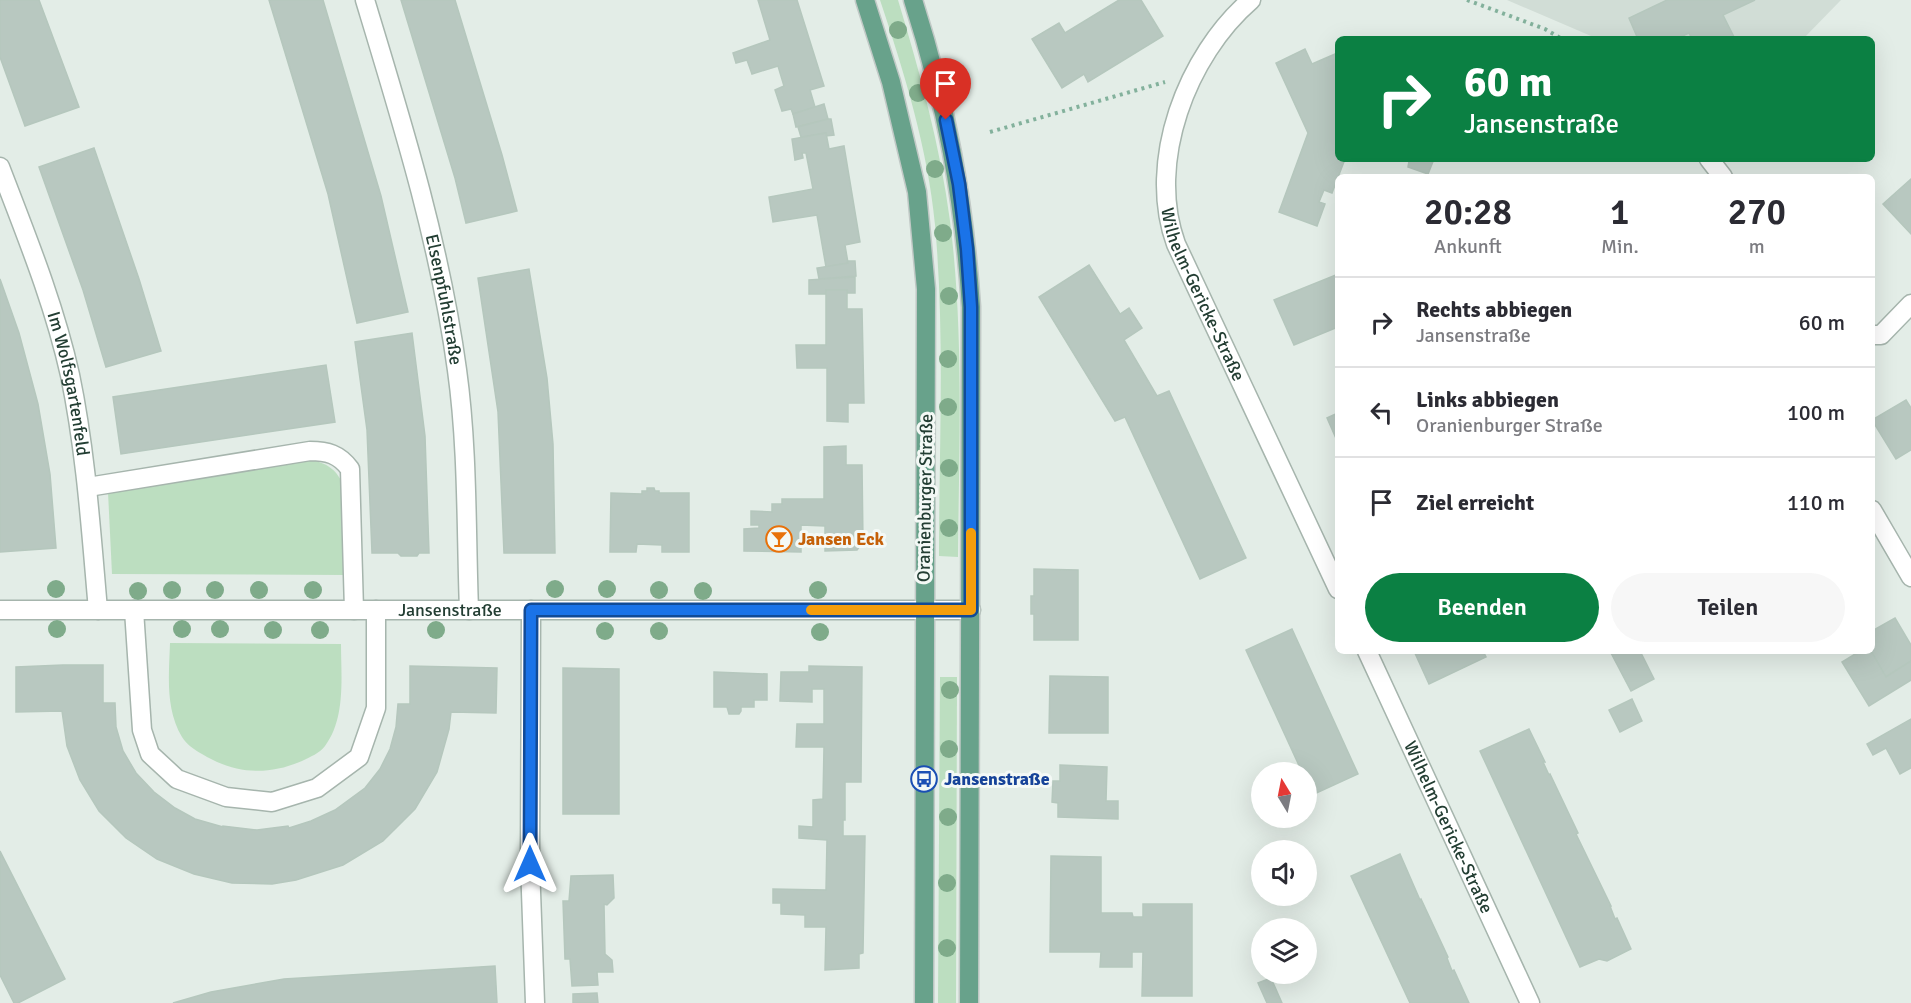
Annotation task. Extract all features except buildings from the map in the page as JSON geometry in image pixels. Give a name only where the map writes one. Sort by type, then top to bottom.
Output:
[{"type":"main road","name":"Oranienburger Straße","points":[[866,0],[904,133],[917,192],[926,289],[924,1003]]},
{"type":"main road","points":[[913,0],[927,43],[946,120],[959,184],[967,249],[972,363],[969,1003]]},
{"type":"street","name":"Elsenpfuhlstraße","points":[[365,0],[416,171],[444,286],[458,372],[466,469],[469,610]]},
{"type":"street","name":"Wilhelm-Gericke-Straße","points":[[1251,0],[1217,39],[1193,78],[1179,111],[1166,167],[1167,213],[1176,244],[1335,583]]},
{"type":"street","points":[[1710,162],[1720,174]]},
{"type":"street","name":"Im Wolfsgartenfeld","points":[[0,167],[52,309],[70,375],[88,487],[98,610]]},
{"type":"street","points":[[1875,335],[1881,335],[1911,304]]},
{"type":"street","points":[[88,487],[310,451],[335,455],[350,469],[354,610]]},
{"type":"street","points":[[1875,515],[1911,577]]},
{"type":"street","name":"Jansenstraße","points":[[0,610],[971,610]]},
{"type":"street","points":[[134,610],[142,730],[150,754],[177,779],[226,797],[272,802],[317,788],[359,757],[376,708],[376,610]]},
{"type":"street","points":[[531,610],[530,864],[535,1003]]},
{"type":"street","name":"Wilhelm-Gericke-Straße","points":[[1368,654],[1530,1003]]},
{"type":"path","points":[[1467,0],[1545,29],[1557,36]]},
{"type":"path","points":[[990,132],[1165,81]]},
{"type":"shaded area","points":[[1507,0],[1841,0],[1806,36],[1591,36]]},
{"type":"green space","points":[[880,0],[898,0],[928,109],[941,165],[950,221],[959,346],[958,557],[939,556],[940,308],[932,196],[914,111]]},
{"type":"green space","points":[[311,460],[332,469],[344,487],[346,575],[112,574],[108,492]]},
{"type":"green space","points":[[170,643],[341,644],[341,696],[332,735],[318,753],[289,766],[264,771],[227,766],[196,751],[182,737],[170,703]]},
{"type":"green space","points":[[940,677],[957,677],[956,1003],[938,1003]]},
{"type":"slow traffic","points":[[811,610],[971,610],[971,533]]},
{"type":"place","name":"Jansen Eck","points":[[779,539]]},
{"type":"place","name":"Jansenstraße","points":[[924,779]]},
{"type":"route","points":[[530,864],[531,610],[971,610],[971,307],[959,184],[946,120]]}]
